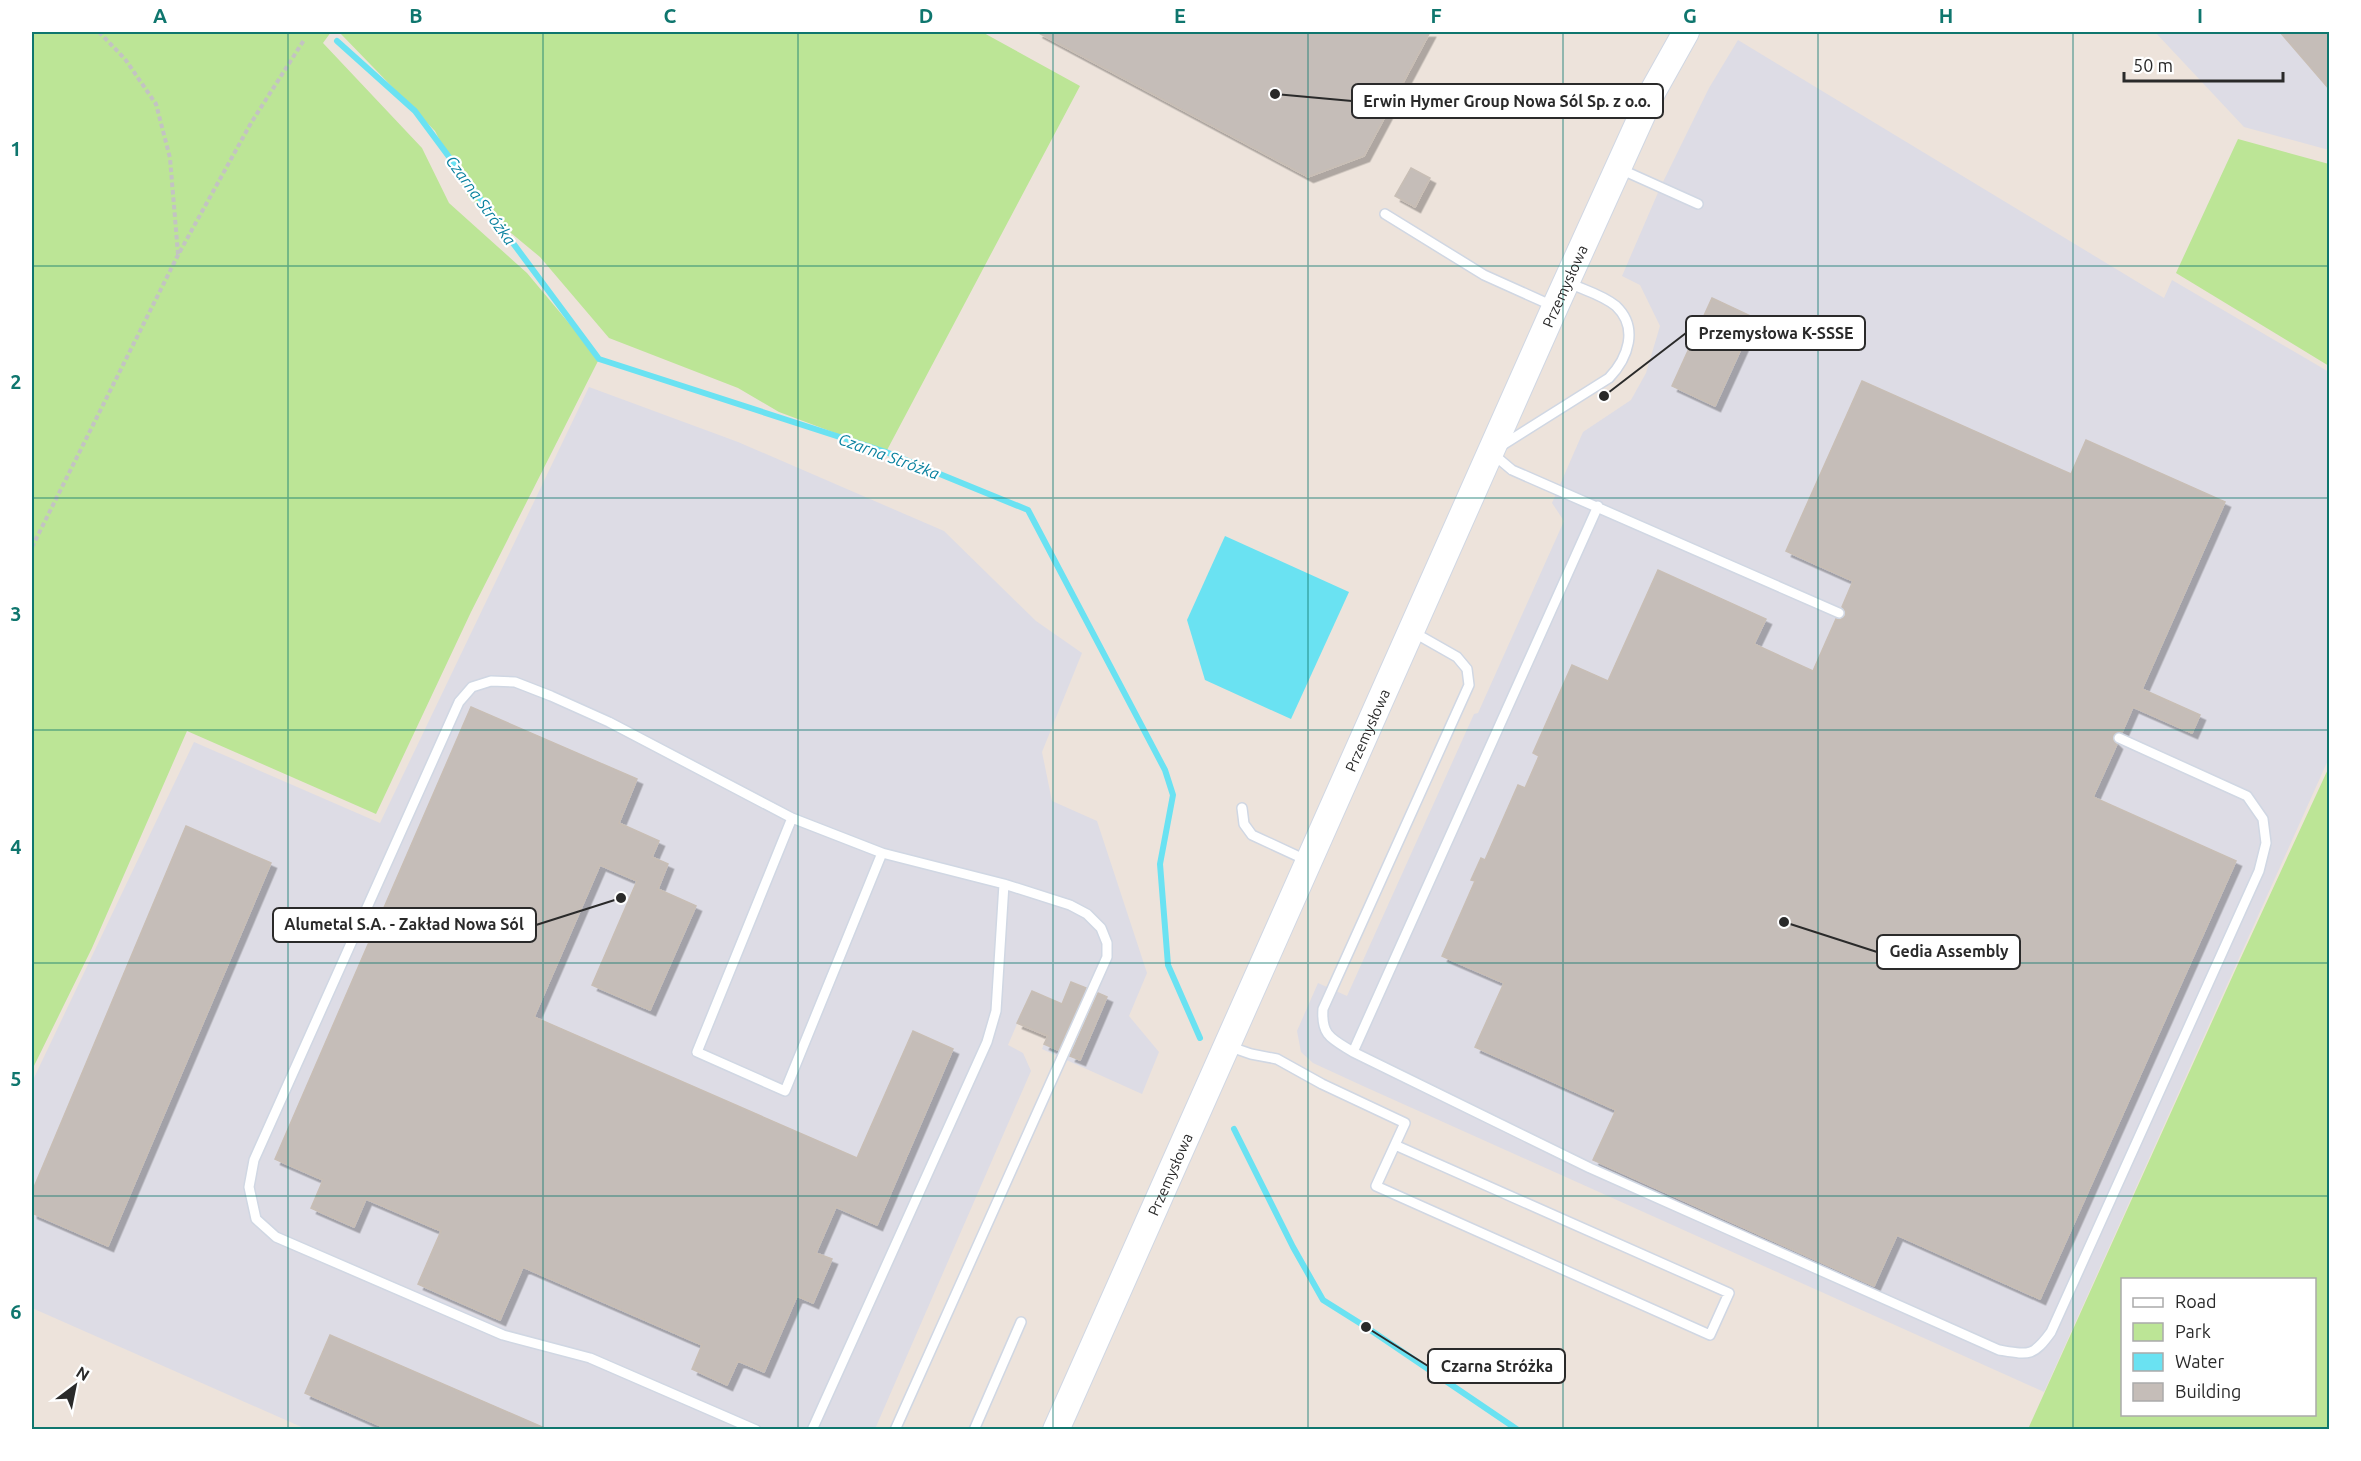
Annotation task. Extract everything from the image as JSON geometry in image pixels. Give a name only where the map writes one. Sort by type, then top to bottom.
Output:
[{"type":"street","name":"Przemysłowa","points":[[1061,1428],[1226,1045],[1555,307],[1653,91],[1686,32]]},
{"type":"lane","points":[[1618,168],[1640,180],[1698,204]]},
{"type":"lane","points":[[1385,214],[1484,275],[1555,307]]},
{"type":"lane","points":[[1567,282],[1605,299],[1617,308],[1628,322],[1630,337],[1620,367],[1609,378],[1491,452],[1512,470],[1839,613]]},
{"type":"lane","points":[[1353,1052],[1598,506]]},
{"type":"lane","points":[[1411,631],[1457,657],[1467,669],[1469,685],[1323,1009],[1322,1025],[1332,1040],[1590,1167],[1999,1350],[2024,1354],[2039,1348],[2051,1332],[2259,871],[2266,843],[2263,819],[2247,796],[2119,738]]},
{"type":"lane","points":[[756,1430],[590,1358],[503,1335],[276,1237],[256,1219],[249,1187],[254,1160],[459,702],[471,687],[491,681],[515,682],[609,722],[792,818],[882,853],[1004,884],[1070,905],[1087,914],[1101,928],[1107,944],[1107,957],[895,1430]]},
{"type":"lane","points":[[1242,808],[1244,824],[1252,835],[1308,861]]},
{"type":"lane","points":[[792,818],[697,1052],[785,1091],[882,853]]},
{"type":"lane","points":[[812,1430],[987,1042],[996,1011],[1004,884]]},
{"type":"lane","points":[[1226,1045],[1251,1054],[1277,1059],[1322,1084],[1405,1123],[1376,1186],[1710,1335],[1728,1293],[1395,1145]]},
{"type":"lane","points":[[974,1430],[1021,1322]]},
{"type":"path","points":[[99,32],[125,59],[156,104],[170,158],[178,255]]},
{"type":"path","points":[[32,547],[178,255],[251,123],[304,40]]},
{"type":"shaded area","points":[[2155,32],[2329,32],[2329,150],[2244,127]]},
{"type":"shaded area","points":[[1738,40],[2164,298],[2172,280],[2329,372],[2329,758],[2044,1392],[1363,1086],[1313,1063],[1301,1052],[1297,1031],[1318,983],[1347,996],[1474,714],[1478,713],[1564,521],[1552,503],[1583,432],[1631,400],[1646,373],[1660,326],[1640,285],[1622,276],[1660,188],[1709,88]]},
{"type":"shaded area","points":[[589,387],[738,442],[944,531],[1036,621],[1082,653],[1042,752],[1052,801],[1097,821],[1147,973],[1129,1016],[1159,1052],[1142,1094],[1042,1049],[1047,1036],[1017,1024],[1008,1045],[1023,1053],[1031,1071],[875,1429],[306,1429],[32,1308],[32,1082],[194,742],[380,823]]},
{"type":"green space","points":[[32,32],[331,32],[323,43],[422,148],[449,203],[527,273],[599,359],[471,612],[376,814],[187,731],[92,948],[32,1070]]},
{"type":"green space","points":[[339,32],[982,32],[1080,86],[886,452],[779,412],[738,388],[609,338],[540,257],[469,198],[435,131]]},
{"type":"green space","points":[[2238,139],[2329,164],[2329,366],[2176,273]]},
{"type":"green space","points":[[2329,767],[2329,1429],[2028,1429],[2238,964]]},
{"type":"water","points":[[1225,536],[1349,592],[1291,719],[1205,680],[1187,620]]},
{"type":"building","points":[[1037,32],[1430,32],[1364,156],[1308,177]]},
{"type":"building","points":[[2280,32],[2330,32],[2330,90]]},
{"type":"building","points":[[1411,168],[1430,178],[1415,207],[1395,196]]},
{"type":"building","points":[[1712,298],[1755,318],[1715,406],[1672,386]]},
{"type":"building","points":[[1862,381],[2071,474],[2086,440],[2225,502],[2142,689],[2200,715],[2192,733],[2133,707],[2122,732],[2118,731],[2113,735],[2112,739],[2117,744],[2093,797],[2236,861],[2040,1299],[1897,1235],[1874,1286],[1593,1160],[1616,1110],[1475,1047],[1504,983],[1442,956],[1475,881],[1471,880],[1481,858],[1485,860],[1518,785],[1525,788],[1539,756],[1533,753],[1572,665],[1608,681],[1658,570],[1766,619],[1754,644],[1813,671],[1836,619],[1840,620],[1845,616],[1846,612],[1842,607],[1853,581],[1786,551]]},
{"type":"building","points":[[471,707],[637,779],[619,823],[659,841],[652,857],[668,864],[658,889],[696,906],[650,1010],[592,985],[637,881],[600,865],[534,1017],[857,1158],[913,1031],[953,1049],[877,1225],[836,1207],[816,1253],[832,1259],[813,1303],[797,1296],[764,1372],[738,1361],[727,1385],[692,1369],[702,1345],[523,1267],[500,1320],[418,1284],[441,1231],[366,1199],[354,1227],[311,1208],[323,1180],[275,1159]]},
{"type":"building","points":[[186,826],[271,863],[108,1246],[32,1213],[32,1192]]},
{"type":"building","points":[[1071,982],[1086,988],[1058,1050],[1044,1044],[1048,1036],[1017,1023],[1032,991],[1062,1004]]},
{"type":"building","points":[[1098,993],[1107,997],[1080,1060],[1070,1056]]},
{"type":"building","points":[[330,1335],[549,1430],[390,1430],[305,1393]]},
{"type":"waterway","name":"Czarna Stróżka","points":[[337,41],[415,111],[599,359],[886,452],[1028,510],[1165,770],[1173,795],[1160,864],[1168,965],[1200,1038]]},
{"type":"waterway","name":"Czarna Stróżka","points":[[1234,1129],[1293,1247],[1323,1300],[1518,1430]]},
{"type":"place","name":"Erwin Hymer Group Nowa Sól Sp. z o.o.","points":[[1275,94]]},
{"type":"place","name":"Przemysłowa K-SSSE","points":[[1604,396]]},
{"type":"place","name":"Alumetal S.A. - Zakład Nowa Sól","points":[[621,898]]},
{"type":"place","name":"Gedia Assembly","points":[[1784,922]]},
{"type":"place","name":"Czarna Stróżka","points":[[1366,1327]]}]
